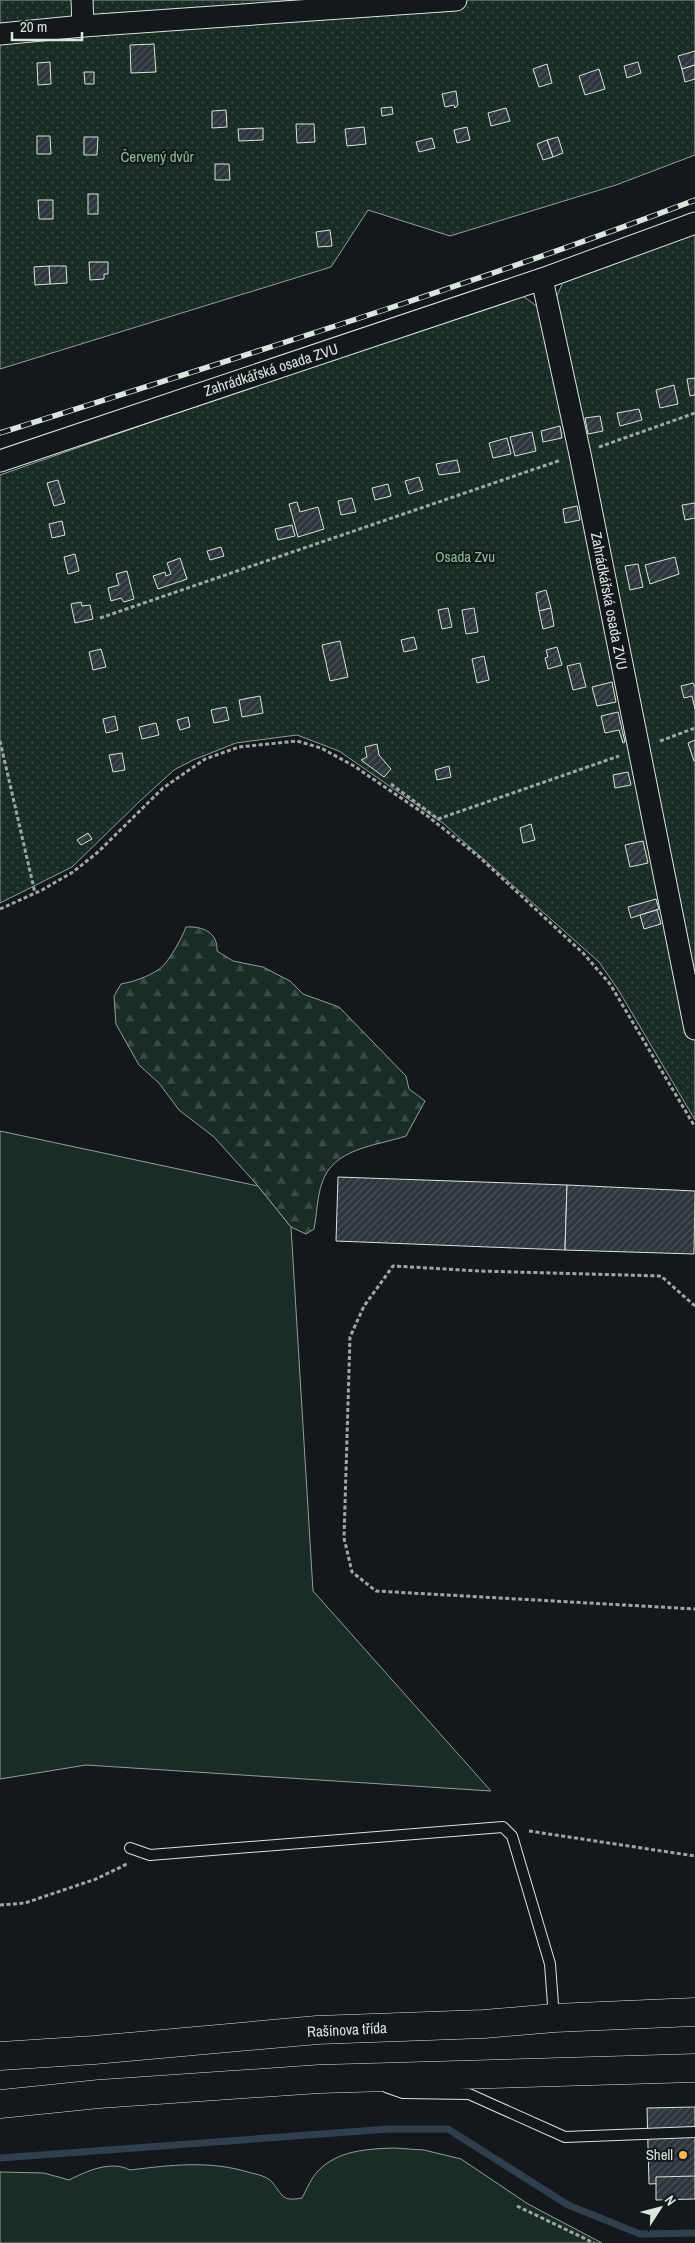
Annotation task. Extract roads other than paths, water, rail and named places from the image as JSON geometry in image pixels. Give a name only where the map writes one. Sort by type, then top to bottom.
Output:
[{"type":"main road","name":"Rašínova třída","points":[[0,2056],[94,2050],[317,2030],[484,2024],[554,2018],[695,2012]]},
{"type":"main road","points":[[0,2104],[99,2094],[359,2077],[695,2068]]},
{"type":"street","points":[[82,0],[83,26]]},
{"type":"street","points":[[0,34],[83,26],[456,0]]},
{"type":"street","name":"Zahrádkářská osada ZVU","points":[[0,461],[542,279],[695,223]]},
{"type":"street","name":"Zahrádkářská osada ZVU","points":[[542,279],[580,454],[695,1029]]},
{"type":"lane","points":[[130,1848],[146,1855],[503,1827],[512,1836],[550,1964],[554,2018]]},
{"type":"lane","points":[[359,2077],[403,2093],[469,2094],[565,2137],[695,2132]]},
{"type":"waterway","points":[[0,2158],[389,2129],[448,2129],[568,2205],[640,2234],[695,2233]]},
{"type":"railway","points":[[0,433],[262,350],[523,263],[695,200]]},
{"type":"place","name":"Shell","points":[[683,2155]]},
{"type":"park label","name":"Červený dvůr","points":[[157,157]]},
{"type":"park label","name":"Osada Zvu","points":[[465,557]]}]
